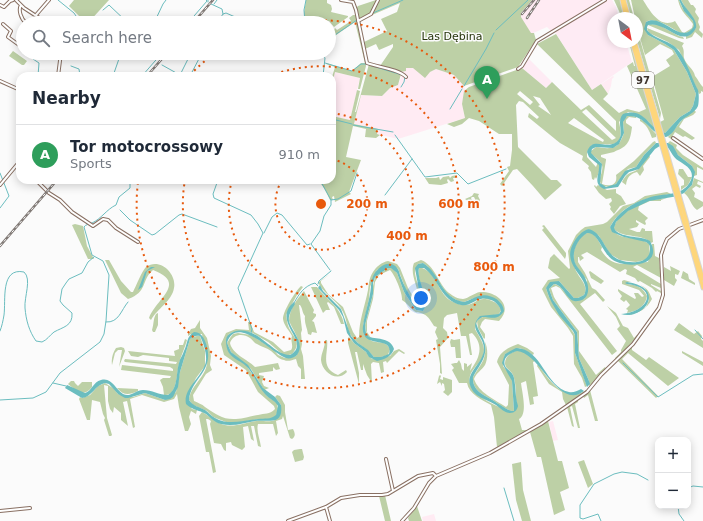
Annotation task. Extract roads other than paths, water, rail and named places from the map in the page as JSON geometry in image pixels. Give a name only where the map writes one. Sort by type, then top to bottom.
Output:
[{"type":"main road","points":[[623,0],[626,12]]},
{"type":"main road","name":"97","points":[[636,48],[686,222],[703,288]]},
{"type":"main road","name":"97","points":[[687,228],[703,279]]},
{"type":"street","points":[[0,5],[4,7],[10,1],[15,0],[36,15],[49,0]]},
{"type":"street","points":[[342,0],[353,1],[355,6],[367,63],[398,72],[406,77]]},
{"type":"street","points":[[358,21],[371,14],[378,0]]},
{"type":"street","points":[[518,69],[522,66],[537,41],[605,0]]},
{"type":"street","points":[[21,5],[21,16]]},
{"type":"street","points":[[3,24],[11,31],[8,37],[16,43]]},
{"type":"street","points":[[59,72],[60,60]]},
{"type":"street","points":[[0,81],[16,88]]},
{"type":"street","points":[[673,138],[703,159]]},
{"type":"street","points":[[0,185],[16,165]]},
{"type":"street","points":[[40,184],[46,191],[60,200],[72,212],[93,226],[103,219],[108,220],[116,228],[138,242]]},
{"type":"street","points":[[402,521],[414,508],[429,483],[436,476],[490,454],[541,424],[586,392],[633,344],[659,308],[663,295],[661,255],[667,239],[676,230],[703,220]]},
{"type":"street","points":[[386,459],[393,491]]},
{"type":"street","points":[[288,521],[326,508],[341,498],[382,495],[393,491],[418,476],[433,473],[436,476]]},
{"type":"street","points":[[0,511],[30,508]]},
{"type":"street","points":[[326,508],[330,521]]},
{"type":"water","points":[[679,0],[681,0],[695,21],[696,28],[691,34],[686,37],[680,36],[655,25],[648,25],[647,30],[678,50],[688,66],[698,90],[699,102],[697,108],[693,113],[681,121],[673,132],[666,137],[655,132],[639,118],[627,116],[623,122],[624,133],[619,144],[613,148],[596,147],[592,149],[591,153],[602,164],[600,183],[606,187],[616,184],[625,171],[636,167],[644,155],[656,143],[668,143],[673,146],[678,155],[692,166],[695,172],[692,185],[684,193],[678,196],[649,201],[628,211],[616,222],[614,228],[620,234],[650,241],[653,249],[649,260],[644,263],[630,265],[612,260],[595,236],[587,233],[580,239],[574,252],[574,261],[587,283],[588,293],[586,296],[582,300],[574,301],[568,297],[558,285],[554,284],[549,289],[553,300],[577,332],[579,358],[590,384],[587,387],[575,353],[575,335],[559,315],[549,297],[546,288],[550,282],[559,281],[574,298],[584,295],[586,289],[570,258],[570,251],[578,236],[583,231],[588,229],[598,234],[610,253],[620,260],[639,262],[647,258],[650,249],[648,243],[624,237],[612,232],[610,227],[617,217],[631,205],[654,196],[672,194],[683,190],[691,180],[692,173],[689,168],[676,159],[668,147],[663,144],[655,149],[639,169],[629,172],[618,187],[604,189],[600,187],[597,181],[599,165],[589,157],[587,152],[589,147],[592,145],[607,145],[615,143],[618,140],[621,133],[620,121],[623,114],[631,112],[637,113],[655,128],[665,133],[680,117],[690,111],[696,94],[687,72],[674,50],[648,35],[644,29],[646,22],[652,20],[659,21],[684,33],[689,31],[694,26],[693,21],[684,11]]},
{"type":"water","points":[[423,263],[434,273],[445,291],[456,300],[464,302],[483,295],[495,298],[503,307],[504,311],[499,316],[494,318],[482,317],[476,323],[485,346],[483,360],[473,377],[475,387],[480,393],[507,409],[514,411],[512,381],[502,363],[505,354],[516,348],[525,350],[532,354],[554,383],[561,389],[570,392],[575,392],[581,389],[584,391],[575,395],[566,393],[557,387],[549,379],[534,360],[517,351],[508,356],[504,363],[514,378],[518,406],[516,411],[508,413],[474,393],[469,380],[472,372],[481,359],[484,349],[482,340],[475,325],[476,321],[480,316],[499,314],[501,311],[500,308],[494,301],[488,299],[478,300],[464,305],[454,302],[444,294],[434,278],[424,268],[419,268],[419,278],[425,301],[423,311],[416,310],[404,292],[397,273],[391,268],[388,268],[375,277],[373,283],[373,294],[365,325],[366,333],[369,337],[387,341],[394,349],[387,357],[377,361],[369,357],[366,352],[354,343],[347,333],[343,317],[339,310],[318,288],[320,285],[323,291],[341,309],[351,336],[374,357],[381,357],[389,354],[389,348],[387,345],[371,341],[363,334],[363,323],[373,277],[382,266],[386,264],[394,265],[398,270],[409,294],[418,306],[421,302],[415,268],[418,264]]},
{"type":"water","points":[[151,267],[155,267],[147,271],[142,287],[138,290],[145,272]]},
{"type":"water","points":[[627,282],[639,285],[646,291],[649,297],[648,303],[643,309],[637,313],[629,315],[621,314],[630,313],[638,309],[643,305],[647,295],[644,290],[638,286],[625,283]]},
{"type":"water","points":[[294,302],[295,304],[290,314],[289,321],[300,346],[297,355],[294,357],[286,358],[255,338],[238,332],[232,335],[227,343],[231,352],[248,365],[263,388],[275,397],[281,405],[280,416],[277,419],[225,425],[216,422],[206,414],[191,408],[186,404],[189,389],[202,371],[206,360],[204,347],[200,336],[195,336],[190,339],[180,372],[178,387],[173,397],[170,399],[165,400],[145,393],[125,398],[118,394],[109,384],[105,383],[99,386],[88,396],[82,398],[65,388],[67,385],[85,393],[98,381],[108,380],[120,392],[126,395],[143,390],[168,395],[174,389],[179,361],[188,338],[191,334],[196,332],[203,337],[205,341],[208,351],[208,360],[206,367],[191,392],[189,400],[192,404],[205,410],[215,418],[226,422],[272,418],[276,415],[278,406],[262,391],[249,369],[229,353],[226,340],[227,337],[233,332],[241,330],[257,336],[277,351],[290,355],[296,350],[297,344],[286,317],[288,309]]},
{"type":"waterway","points":[[58,0],[76,16]]},
{"type":"waterway","points":[[157,16],[166,0]]},
{"type":"waterway","points":[[194,16],[207,1],[206,0]]},
{"type":"waterway","points":[[214,4],[217,0]]},
{"type":"waterway","points":[[304,16],[306,0]]},
{"type":"waterway","points":[[373,13],[403,0]]},
{"type":"waterway","points":[[496,30],[528,0]]},
{"type":"waterway","points":[[211,4],[222,9],[223,14]]},
{"type":"waterway","points":[[103,10],[109,5],[121,16]]},
{"type":"waterway","points":[[222,16],[226,13],[233,16]]},
{"type":"waterway","points":[[336,34],[357,20]]},
{"type":"waterway","points":[[464,86],[494,33]]},
{"type":"waterway","points":[[34,60],[39,63],[38,72]]},
{"type":"waterway","points":[[114,72],[119,60]]},
{"type":"waterway","points":[[145,72],[156,60]]},
{"type":"waterway","points":[[182,72],[188,60]]},
{"type":"waterway","points":[[192,72],[198,60]]},
{"type":"waterway","points":[[323,72],[325,60]]},
{"type":"waterway","points":[[325,63],[352,71],[361,64],[366,64]]},
{"type":"waterway","points":[[162,65],[175,72]]},
{"type":"waterway","points":[[369,65],[402,75]]},
{"type":"waterway","points":[[71,66],[79,69],[79,72]]},
{"type":"waterway","points":[[401,87],[405,77]]},
{"type":"waterway","points":[[450,109],[462,89]]},
{"type":"waterway","points":[[336,120],[352,124]]},
{"type":"waterway","points":[[353,125],[393,132]]},
{"type":"waterway","points":[[395,135],[425,177],[457,173],[468,184],[506,169]]},
{"type":"waterway","points":[[385,195],[412,159]]},
{"type":"waterway","points":[[0,173],[9,196],[0,208]]},
{"type":"waterway","points":[[331,200],[338,199],[351,191],[357,173]]},
{"type":"waterway","points":[[0,400],[33,398],[46,392],[60,373],[100,342],[104,334],[106,321],[109,275],[103,261],[92,255],[84,227],[91,224],[116,205],[119,197],[130,188],[130,184]]},
{"type":"waterway","points":[[217,184],[213,194],[214,198],[251,215],[263,233],[238,288],[252,329],[251,333]]},
{"type":"waterway","points":[[322,184],[331,200],[331,205],[324,216],[320,231],[311,244],[330,270]]},
{"type":"waterway","points":[[120,210],[130,220],[152,235],[182,214],[217,227]]},
{"type":"waterway","points":[[264,233],[272,217],[277,213],[282,215],[307,245],[310,244]]},
{"type":"waterway","points":[[0,331],[4,315],[6,286],[11,275],[16,272],[24,272],[26,275],[28,284],[25,308],[27,321],[31,333],[36,341],[42,342],[54,332],[67,326],[71,321],[72,313],[60,301],[62,289],[69,279],[82,273],[88,262],[94,257]]},
{"type":"waterway","points":[[318,284],[319,281],[331,271]]},
{"type":"waterway","points":[[294,303],[305,288],[315,283],[318,286]]},
{"type":"waterway","points":[[106,322],[110,322],[117,318],[128,302]]},
{"type":"waterway","points":[[695,330],[703,339]]},
{"type":"waterway","points":[[623,363],[658,397],[693,375],[703,374]]},
{"type":"waterway","points":[[53,383],[66,386]]},
{"type":"waterway","points":[[601,521],[598,514],[583,519],[580,518],[580,505],[594,484],[614,474],[622,472],[637,474],[648,480]]},
{"type":"waterway","points":[[691,487],[703,487]]},
{"type":"waterway","points":[[504,488],[514,521]]},
{"type":"waterway","points":[[678,509],[679,514],[684,521]]},
{"type":"railway","points":[[199,16],[213,0]]},
{"type":"railway","points":[[522,14],[534,0]]},
{"type":"railway","points":[[527,18],[539,0]]},
{"type":"railway","points":[[150,72],[161,60]]},
{"type":"railway","points":[[0,246],[54,184]]},
{"type":"place","name":"Tor motocrossowy","points":[[487,99]]},
{"type":"park label","name":"Las Dębina","points":[[452,36]]}]
